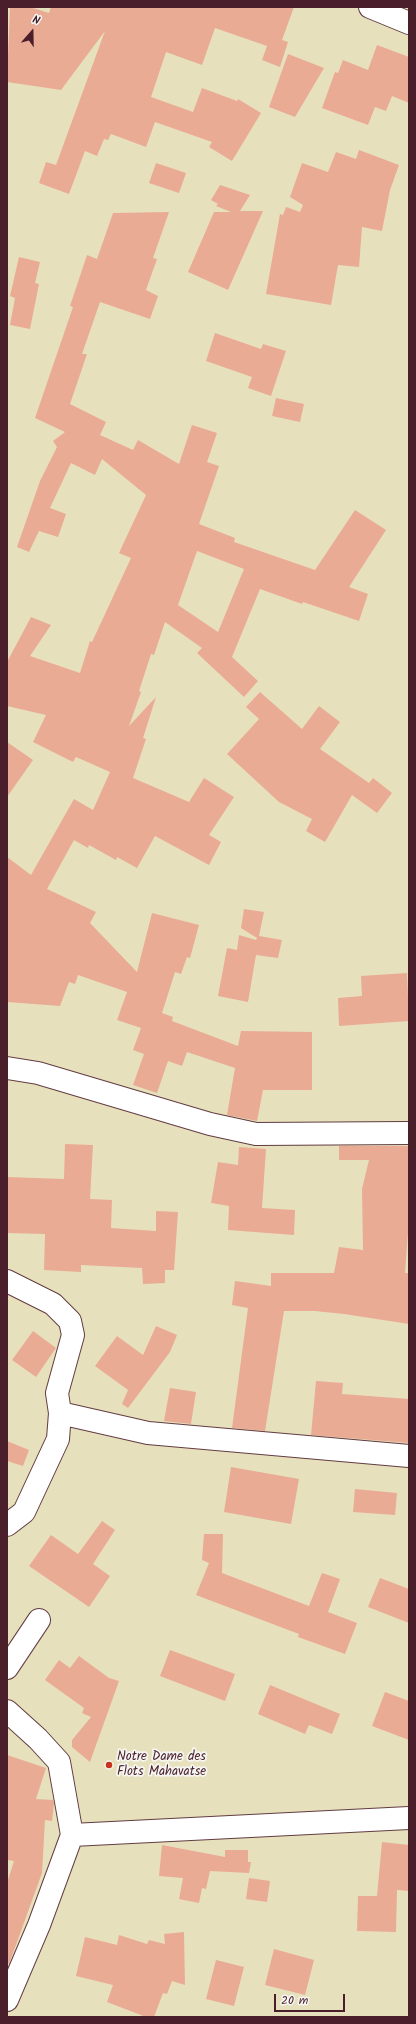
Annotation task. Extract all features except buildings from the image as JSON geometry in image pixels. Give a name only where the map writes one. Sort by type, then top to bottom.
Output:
[{"type":"street","points":[[370,7],[409,23]]},
{"type":"street","points":[[7,1068],[38,1073],[210,1124],[256,1134],[409,1132]]},
{"type":"street","points":[[7,1281],[54,1304],[70,1321],[73,1335],[57,1393],[60,1413],[58,1439],[24,1512],[7,1525]]},
{"type":"street","points":[[60,1413],[148,1433],[409,1456]]},
{"type":"street","points":[[7,1668],[39,1620]]},
{"type":"street","points":[[7,1711],[38,1739],[59,1762],[72,1835],[39,1925],[7,2000]]},
{"type":"street","points":[[72,1835],[409,1818]]},
{"type":"place","name":"Notre Dame des Flots Mahavatse","points":[[109,1765]]}]
